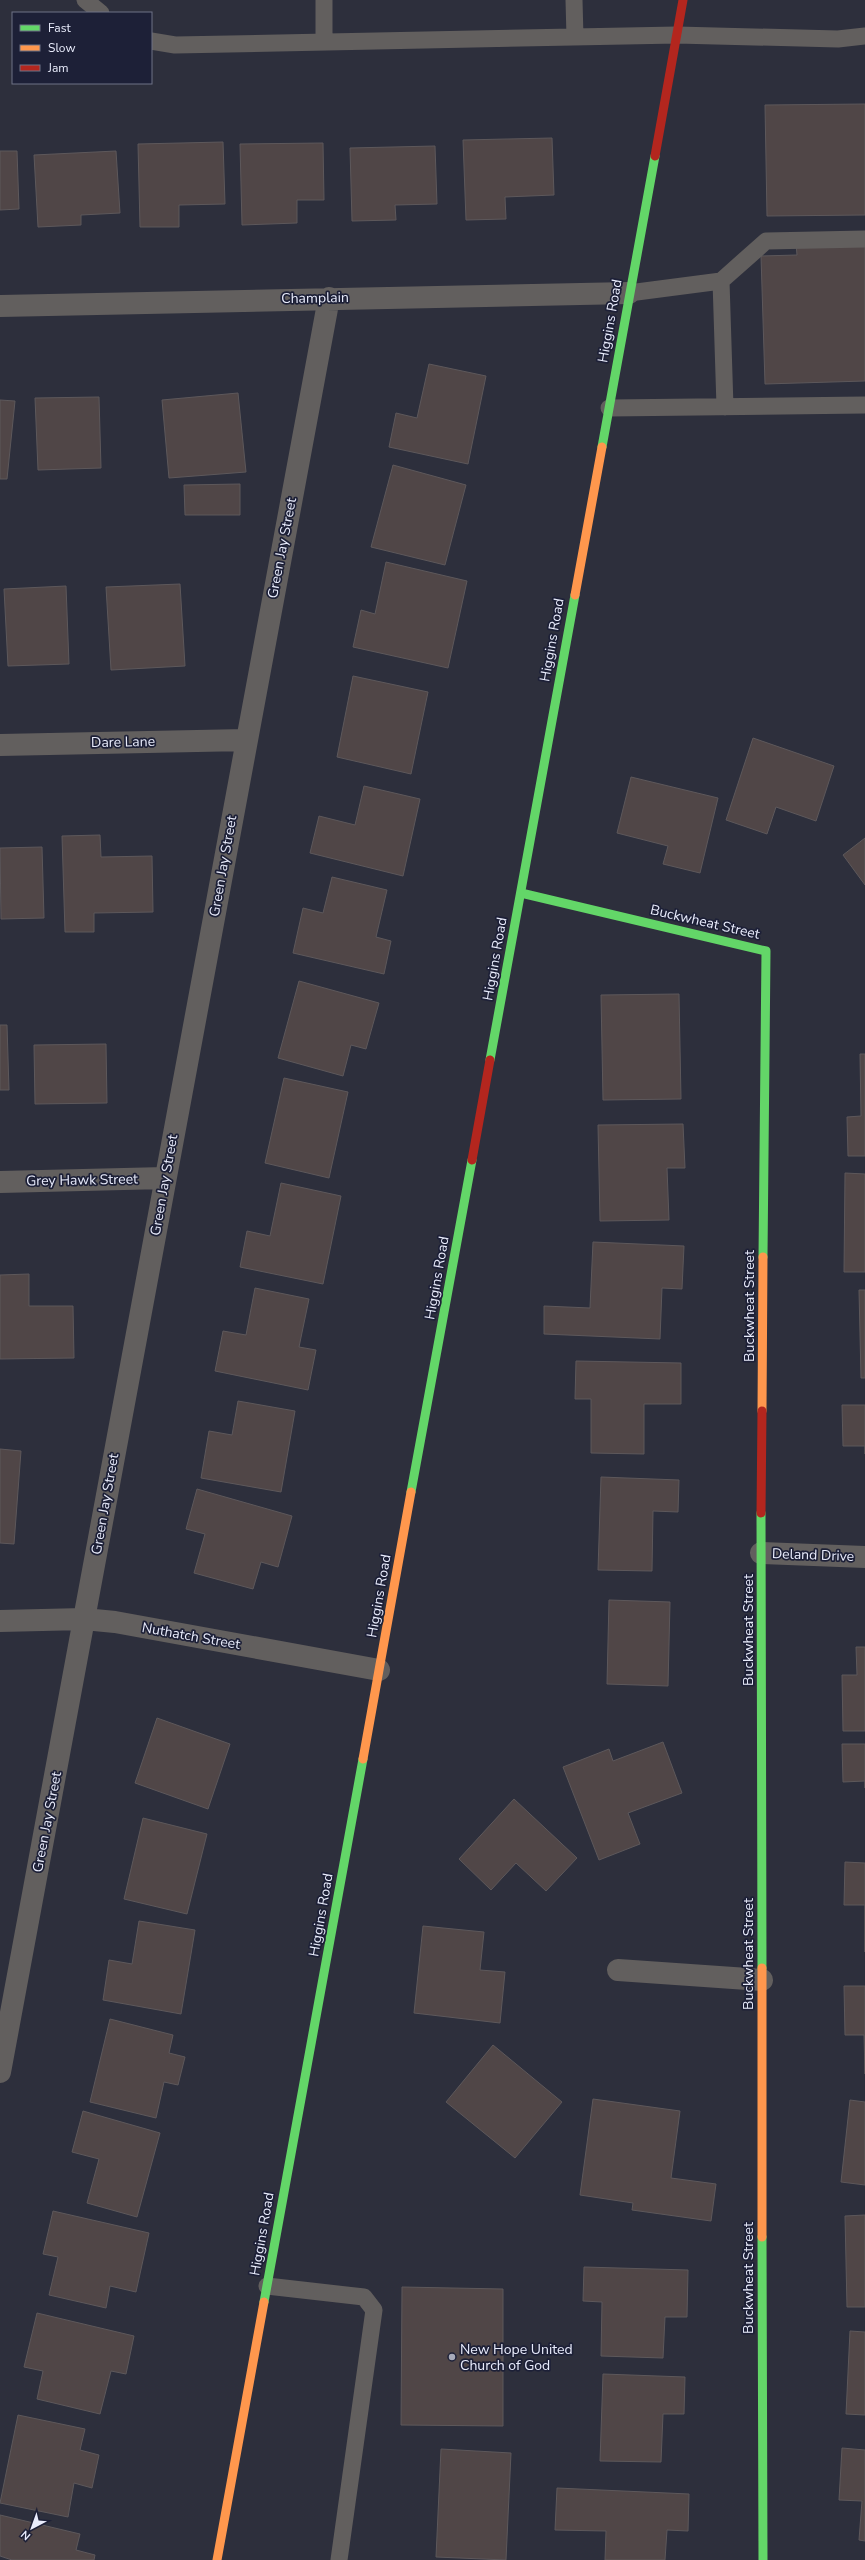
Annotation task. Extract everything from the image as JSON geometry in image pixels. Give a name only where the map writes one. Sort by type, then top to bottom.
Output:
[{"type":"street","name":"Higgins Road","points":[[217,2560],[683,0]]},
{"type":"street","name":"Champlain","points":[[0,306],[329,298],[629,293]]},
{"type":"street","name":"Green Jay Street","points":[[1,2063],[329,298]]},
{"type":"street","name":"Dare Lane","points":[[0,745],[246,740]]},
{"type":"street","name":"Buckwheat Street","points":[[521,893],[766,951],[762,1553],[763,2560]]},
{"type":"street","name":"Grey Hawk Street","points":[[0,1182],[165,1178]]},
{"type":"street","name":"Deland Drive","points":[[762,1553],[865,1557]]},
{"type":"street","name":"Nuthatch Street","points":[[0,1621],[84,1619],[115,1622],[379,1670]]},
{"type":"street","points":[[618,1970],[762,1980]]},
{"type":"lane","points":[[85,0],[100,12]]},
{"type":"lane","points":[[324,0],[324,41]]},
{"type":"lane","points":[[574,0],[575,37]]},
{"type":"lane","points":[[152,41],[175,45],[677,35],[838,39],[865,36]]},
{"type":"lane","points":[[629,293],[721,281],[766,242],[865,239]]},
{"type":"lane","points":[[721,281],[725,406]]},
{"type":"lane","points":[[609,408],[865,405]]},
{"type":"lane","points":[[267,2286],[364,2298],[374,2310],[339,2560]]},
{"type":"building","points":[[865,104],[865,215],[767,216],[765,105]]},
{"type":"building","points":[[552,138],[554,195],[505,197],[506,219],[466,220],[463,140]]},
{"type":"building","points":[[223,142],[225,204],[179,205],[179,227],[140,227],[138,144]]},
{"type":"building","points":[[323,143],[324,200],[297,200],[297,223],[242,225],[240,144]]},
{"type":"building","points":[[435,146],[437,204],[395,205],[396,220],[352,221],[350,148]]},
{"type":"building","points":[[0,151],[17,151],[19,209],[0,210]]},
{"type":"building","points":[[116,151],[120,213],[81,215],[81,225],[38,227],[34,155]]},
{"type":"building","points":[[865,241],[865,381],[765,384],[761,256],[797,255],[796,243]]},
{"type":"building","points":[[429,364],[486,376],[468,464],[389,447],[396,413],[417,418]]},
{"type":"building","points":[[238,393],[246,472],[169,478],[162,400]]},
{"type":"building","points":[[99,397],[101,468],[38,470],[35,398]]},
{"type":"building","points":[[0,400],[15,401],[7,479],[0,479]]},
{"type":"building","points":[[393,465],[466,485],[445,565],[371,547]]},
{"type":"building","points":[[240,484],[240,515],[185,515],[184,485]]},
{"type":"building","points":[[386,562],[467,581],[448,668],[353,647],[361,610],[375,614]]},
{"type":"building","points":[[180,584],[185,666],[111,670],[106,587]]},
{"type":"building","points":[[66,586],[69,664],[8,666],[4,589]]},
{"type":"building","points":[[353,676],[428,692],[411,774],[337,757]]},
{"type":"building","points":[[753,738],[834,766],[816,821],[776,807],[767,834],[726,820]]},
{"type":"building","points":[[631,777],[718,798],[700,873],[663,864],[668,846],[617,833]]},
{"type":"building","points":[[364,786],[420,799],[403,876],[310,853],[319,816],[355,825]]},
{"type":"building","points":[[100,835],[101,857],[152,856],[153,912],[94,913],[94,932],[65,932],[62,836]]},
{"type":"building","points":[[865,838],[865,885],[843,855]]},
{"type":"building","points":[[42,847],[44,918],[1,919],[0,848]]},
{"type":"building","points":[[332,877],[387,890],[376,937],[391,941],[384,974],[293,953],[303,908],[323,913]]},
{"type":"building","points":[[299,981],[379,1003],[366,1049],[351,1045],[343,1076],[278,1058]]},
{"type":"building","points":[[679,994],[681,1099],[603,1100],[601,995]]},
{"type":"building","points":[[0,1025],[7,1025],[9,1090],[0,1090]]},
{"type":"building","points":[[106,1044],[107,1103],[35,1104],[34,1045]]},
{"type":"building","points":[[860,1054],[865,1054],[865,1156],[848,1156],[847,1117],[861,1116]]},
{"type":"building","points":[[284,1078],[348,1092],[329,1178],[265,1163]]},
{"type":"building","points":[[683,1124],[685,1168],[667,1168],[669,1220],[600,1221],[598,1125]]},
{"type":"building","points":[[845,1173],[865,1174],[865,1272],[844,1272]]},
{"type":"building","points":[[281,1183],[341,1196],[323,1284],[240,1267],[247,1231],[270,1236]]},
{"type":"building","points":[[593,1242],[684,1246],[682,1289],[662,1288],[660,1339],[544,1334],[544,1306],[590,1308]]},
{"type":"building","points":[[29,1274],[29,1306],[73,1306],[74,1358],[0,1359],[0,1275]]},
{"type":"building","points":[[255,1288],[309,1299],[299,1347],[316,1350],[308,1390],[215,1371],[223,1331],[246,1335]]},
{"type":"building","points":[[859,1290],[865,1290],[865,1378],[861,1378]]},
{"type":"building","points":[[576,1361],[681,1363],[681,1404],[644,1404],[644,1454],[591,1453],[591,1399],[575,1399]]},
{"type":"building","points":[[238,1401],[295,1411],[281,1492],[201,1478],[209,1431],[232,1435]]},
{"type":"building","points":[[842,1405],[865,1405],[865,1446],[843,1446]]},
{"type":"building","points":[[0,1449],[21,1451],[14,1544],[0,1543]]},
{"type":"building","points":[[601,1477],[679,1480],[678,1512],[653,1511],[652,1571],[598,1570]]},
{"type":"building","points":[[197,1489],[292,1516],[278,1567],[261,1562],[253,1589],[194,1573],[205,1534],[186,1529]]},
{"type":"building","points":[[609,1600],[670,1602],[668,1686],[607,1684]]},
{"type":"building","points":[[856,1647],[865,1647],[865,1731],[843,1731],[842,1675],[857,1675]]},
{"type":"building","points":[[157,1718],[230,1744],[208,1809],[135,1783]]},
{"type":"building","points":[[663,1742],[682,1793],[628,1813],[640,1844],[599,1860],[563,1767],[609,1749],[613,1761]]},
{"type":"building","points":[[842,1744],[865,1744],[865,1781],[843,1782]]},
{"type":"building","points":[[514,1799],[577,1858],[546,1891],[516,1863],[491,1890],[459,1859]]},
{"type":"building","points":[[143,1818],[207,1834],[187,1914],[124,1899]]},
{"type":"building","points":[[845,1862],[865,1863],[865,1905],[844,1905]]},
{"type":"building","points":[[139,1921],[195,1930],[181,2014],[103,2000],[109,1960],[132,1964]]},
{"type":"building","points":[[423,1926],[484,1932],[480,1970],[505,1972],[500,2023],[414,2013]]},
{"type":"building","points":[[844,1986],[865,1986],[865,2074],[864,2035],[845,2035]]},
{"type":"building","points":[[110,2019],[173,2035],[169,2053],[185,2057],[178,2085],[164,2082],[156,2118],[90,2102]]},
{"type":"building","points":[[493,2045],[562,2102],[515,2158],[446,2102]]},
{"type":"building","points":[[593,2099],[680,2111],[671,2178],[716,2184],[711,2221],[632,2210],[633,2203],[580,2195]]},
{"type":"building","points":[[850,2100],[865,2102],[865,2185],[841,2182]]},
{"type":"building","points":[[83,2111],[160,2133],[137,2217],[87,2203],[99,2159],[72,2152]]},
{"type":"building","points":[[53,2211],[149,2233],[136,2292],[110,2286],[106,2308],[49,2295],[58,2257],[43,2254]]},
{"type":"building","points":[[865,2215],[865,2307],[847,2307],[845,2216]]},
{"type":"building","points":[[584,2267],[688,2270],[687,2317],[665,2317],[663,2358],[601,2356],[602,2302],[583,2301]]},
{"type":"building","name":"New Hope United Church of God","points":[[402,2287],[503,2289],[503,2426],[401,2425]]},
{"type":"building","points":[[37,2313],[134,2336],[126,2374],[111,2371],[100,2414],[37,2399],[43,2371],[24,2367]]},
{"type":"building","points":[[850,2331],[865,2332],[865,2415],[846,2414]]},
{"type":"building","points":[[603,2374],[685,2377],[684,2414],[663,2414],[661,2462],[600,2461]]},
{"type":"building","points":[[18,2415],[85,2429],[80,2450],[99,2455],[92,2488],[74,2483],[68,2517],[0,2503]]},
{"type":"building","points":[[842,2448],[865,2450],[865,2541],[859,2540],[862,2501],[839,2500]]},
{"type":"building","points":[[441,2449],[511,2453],[506,2560],[436,2557]]},
{"type":"building","points":[[557,2488],[689,2494],[688,2531],[667,2530],[665,2560],[605,2560],[606,2531],[555,2530]]},
{"type":"building","points":[[0,2515],[80,2534],[76,2550],[95,2555],[94,2560],[12,2560],[0,2556]]},
{"type":"traffic: fast","points":[[602,447],[655,156]]},
{"type":"traffic: fast","points":[[490,1060],[575,595]]},
{"type":"traffic: fast","points":[[521,893],[766,951],[763,1257]]},
{"type":"traffic: fast","points":[[411,1492],[472,1160]]},
{"type":"traffic: fast","points":[[761,1513],[762,1968]]},
{"type":"traffic: fast","points":[[264,2302],[363,1759]]},
{"type":"traffic: fast","points":[[762,2237],[763,2560]]},
{"type":"traffic: slow","points":[[575,595],[602,447]]},
{"type":"traffic: slow","points":[[762,1411],[763,1257]]},
{"type":"traffic: slow","points":[[363,1759],[411,1492]]},
{"type":"traffic: slow","points":[[762,1968],[762,2237]]},
{"type":"traffic: slow","points":[[217,2560],[264,2302]]},
{"type":"traffic: jam","points":[[655,156],[683,0]]},
{"type":"traffic: jam","points":[[472,1160],[490,1060]]},
{"type":"traffic: jam","points":[[761,1513],[762,1411]]},
{"type":"place","name":"New Hope United Church of God","points":[[452,2357]]}]
